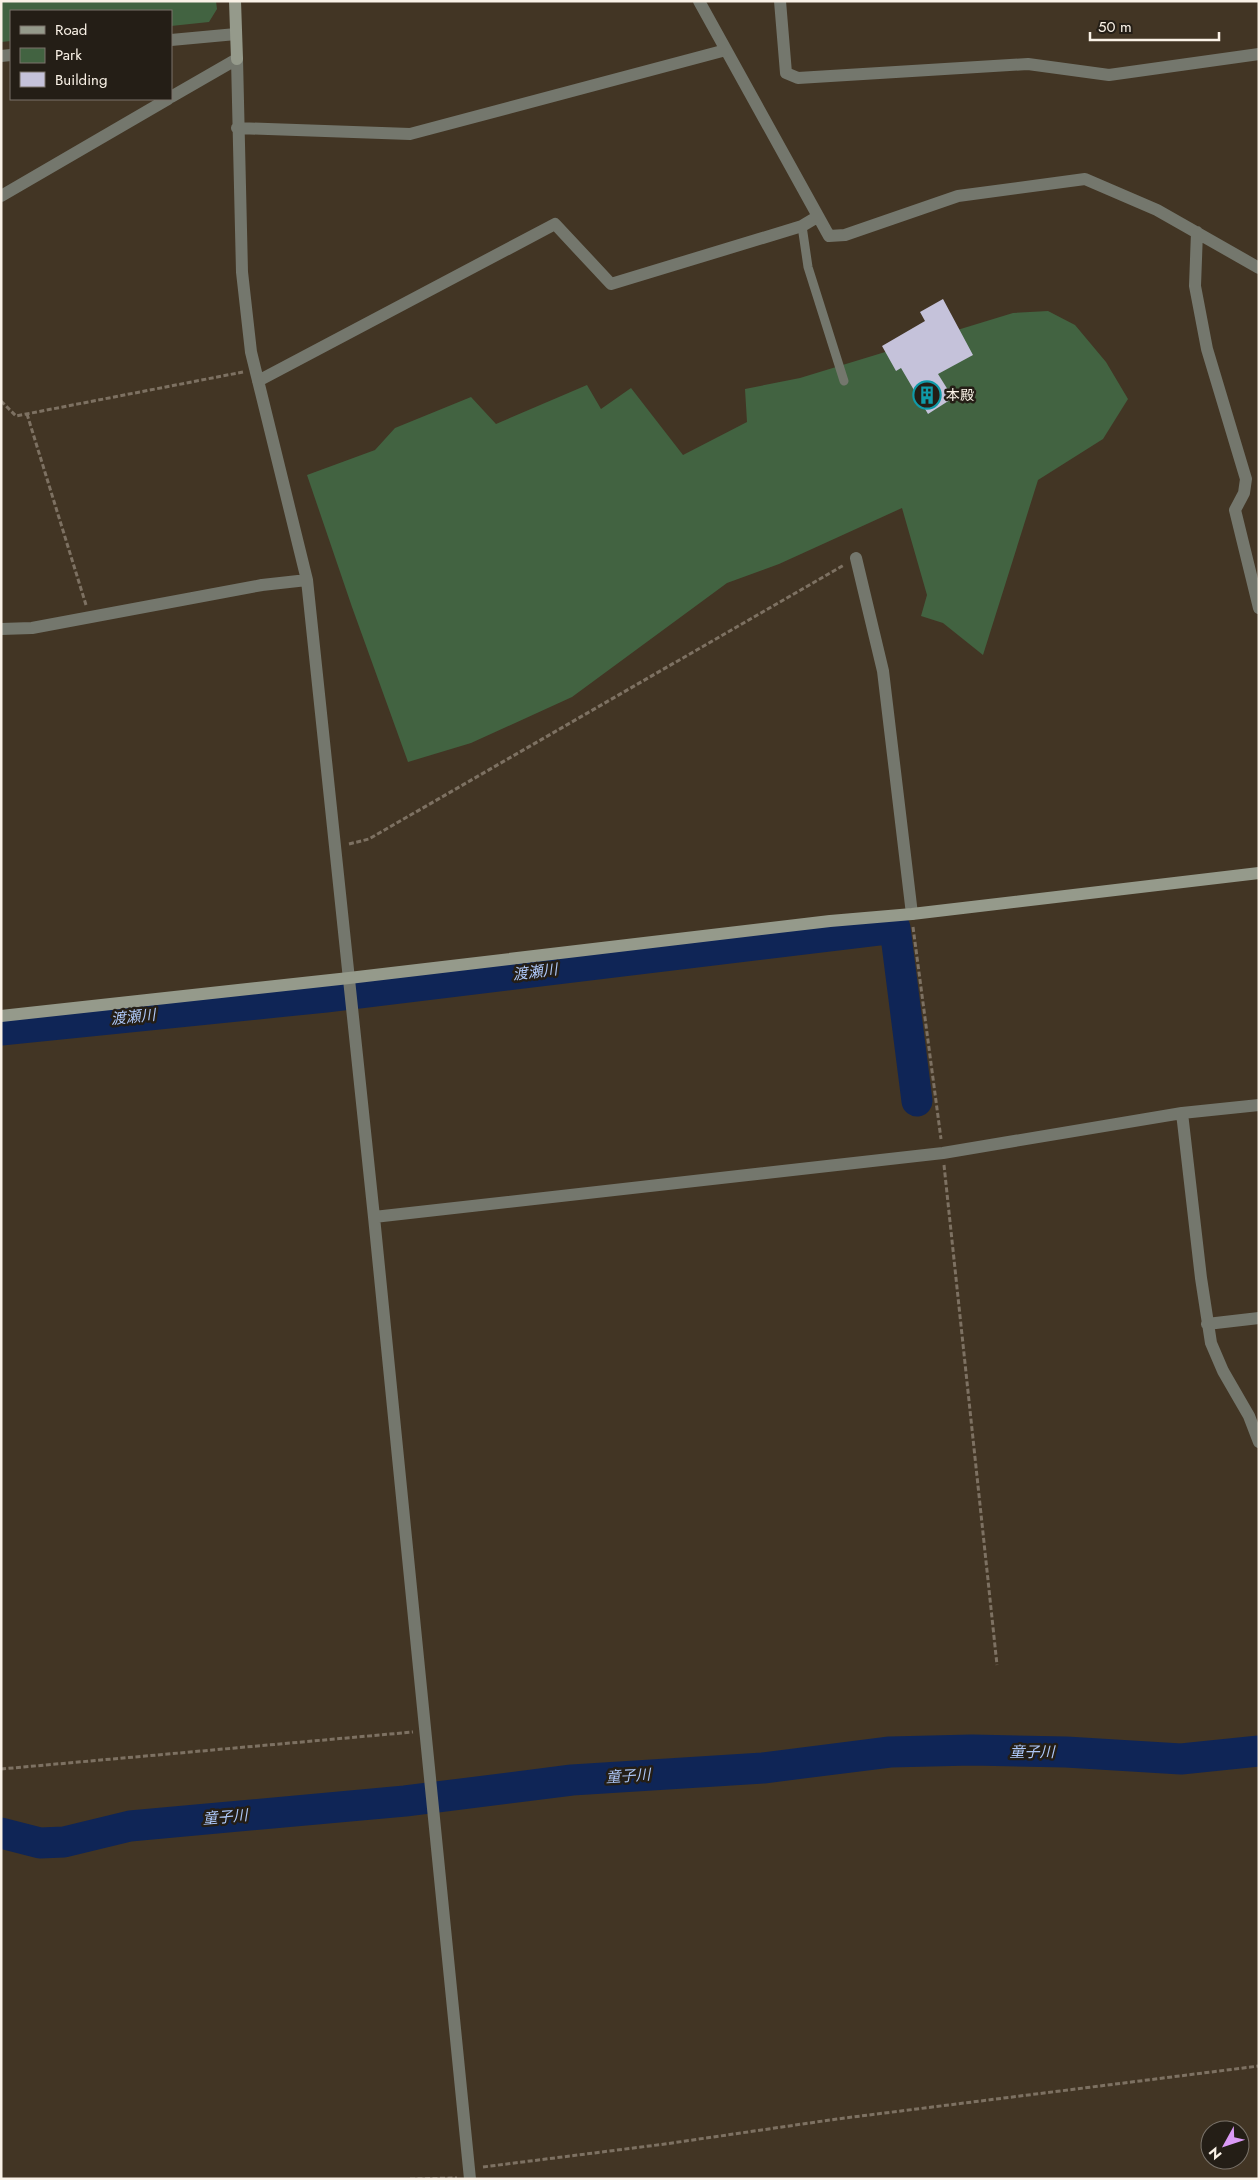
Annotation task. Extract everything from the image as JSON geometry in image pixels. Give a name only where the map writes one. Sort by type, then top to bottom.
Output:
[{"type":"street","points":[[235,1],[242,272],[251,352],[306,580],[374,1217],[470,2179]]},
{"type":"street","points":[[699,1],[829,236],[846,236],[958,196],[1085,179],[1158,210],[1259,268]]},
{"type":"street","points":[[780,1],[786,73],[798,78],[1028,64],[1109,75],[1259,54]]},
{"type":"street","points":[[172,40],[236,34]]},
{"type":"street","points":[[237,128],[410,134],[726,50]]},
{"type":"street","points":[[172,96],[237,59]]},
{"type":"street","points":[[1,196],[166,100]]},
{"type":"street","points":[[257,375],[555,224],[611,284],[802,226],[817,217]]},
{"type":"street","points":[[1197,232],[1195,286],[1207,349],[1246,479],[1244,493],[1235,510],[1259,608]]},
{"type":"street","points":[[856,558],[883,671],[912,914]]},
{"type":"street","points":[[1,629],[32,628],[262,585],[306,580]]},
{"type":"street","points":[[1,1016],[349,978],[1259,873]]},
{"type":"street","points":[[374,1217],[943,1153],[1182,1113],[1259,1105]]},
{"type":"street","points":[[1182,1113],[1207,1324],[1211,1343],[1223,1371],[1249,1416],[1259,1442]]},
{"type":"street","points":[[1207,1324],[1259,1318]]},
{"type":"lane","points":[[802,226],[808,267],[844,381]]},
{"type":"path","points":[[1,401],[16,416],[257,375]]},
{"type":"path","points":[[27,414],[90,617]]},
{"type":"path","points":[[334,848],[369,839],[856,558]]},
{"type":"path","points":[[912,914],[943,1153],[997,1665]]},
{"type":"path","points":[[1,1769],[426,1731]]},
{"type":"path","points":[[410,2179],[470,2179],[485,2166],[1259,2066]]},
{"type":"green space","points":[[1,1],[216,1],[217,9],[209,22],[172,26],[172,10],[10,10],[10,41],[1,42]]},
{"type":"green space","points":[[1048,311],[1075,325],[1106,362],[1128,399],[1103,439],[1038,480],[983,655],[943,623],[921,616],[927,595],[902,508],[779,564],[727,583],[572,697],[471,743],[408,762],[307,475],[375,450],[395,428],[471,397],[496,424],[587,385],[601,409],[631,388],[683,455],[747,422],[745,389],[800,378],[1013,313]]},
{"type":"building","points":[[943,299],[973,355],[938,374],[953,398],[928,414],[901,368],[896,371],[882,346],[925,321],[920,312]]},
{"type":"waterway","name":"渡瀬川","points":[[1,1030],[326,997],[895,928],[917,1101]]},
{"type":"waterway","name":"童子川","points":[[1,1833],[40,1843],[64,1842],[130,1826],[405,1801],[572,1780],[763,1768],[890,1752],[972,1750],[1066,1752],[1181,1759],[1259,1751]]},
{"type":"place","name":"本殿","points":[[927,395]]}]
